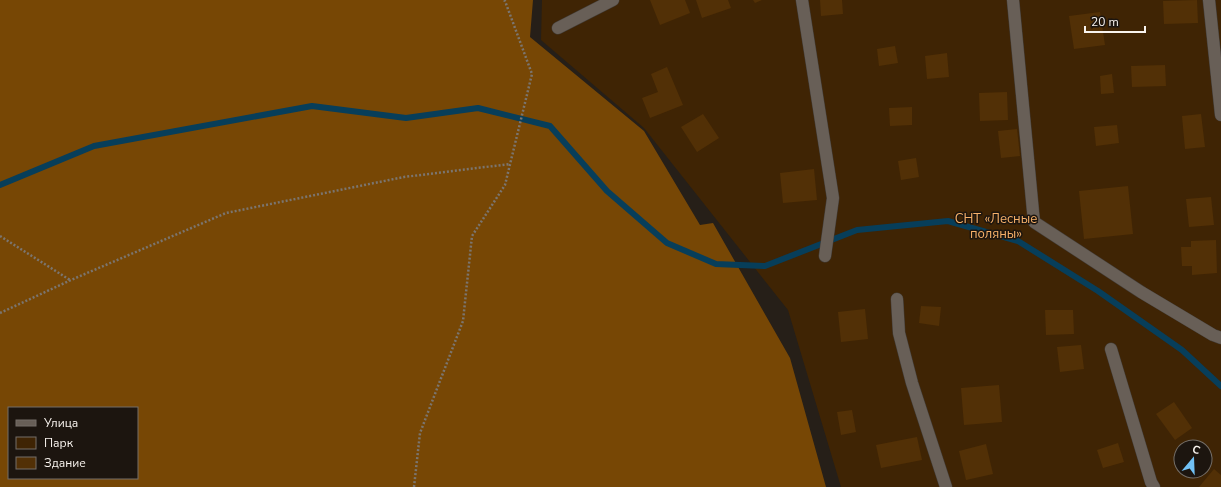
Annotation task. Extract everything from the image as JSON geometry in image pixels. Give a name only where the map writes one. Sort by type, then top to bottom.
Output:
[{"type":"street","points":[[558,28],[613,0]]},
{"type":"street","points":[[802,0],[833,198],[825,256]]},
{"type":"street","points":[[1013,0],[1034,222],[1141,292],[1213,335],[1221,338]]},
{"type":"street","points":[[1209,0],[1221,115]]},
{"type":"street","points":[[896,299],[899,333],[912,382],[946,487]]},
{"type":"street","points":[[1111,349],[1151,482],[1154,487]]},
{"type":"path","points":[[414,487],[420,433],[462,321],[472,236],[505,185],[532,74],[504,0]]},
{"type":"path","points":[[0,313],[71,280],[226,213],[404,177],[510,164]]},
{"type":"path","points":[[0,236],[17,248],[71,280]]},
{"type":"green space","name":"СНТ «Лесные поляны»","points":[[542,0],[1221,0],[1221,487],[841,487],[788,310],[644,128],[541,40]]},
{"type":"shaded area","points":[[0,0],[533,0],[530,37],[644,131],[700,225],[713,223],[790,358],[826,487],[0,487]]},
{"type":"building","points":[[650,0],[685,0],[690,13],[660,25]]},
{"type":"building","points":[[696,0],[728,0],[731,8],[702,18]]},
{"type":"building","points":[[753,0],[762,0],[755,3]]},
{"type":"building","points":[[820,0],[842,0],[843,14],[821,16]]},
{"type":"building","points":[[1197,0],[1198,23],[1164,24],[1163,1]]},
{"type":"building","points":[[1100,12],[1105,45],[1074,49],[1069,16]]},
{"type":"building","points":[[895,46],[898,63],[879,66],[877,49]]},
{"type":"building","points":[[947,53],[949,77],[927,79],[925,56]]},
{"type":"building","points":[[1165,65],[1166,86],[1132,87],[1131,66]]},
{"type":"building","points":[[667,67],[683,105],[650,118],[642,98],[658,92],[651,74]]},
{"type":"building","points":[[1112,74],[1114,93],[1101,94],[1100,76]]},
{"type":"building","points":[[1007,92],[1008,120],[980,121],[979,93]]},
{"type":"building","points":[[912,107],[912,125],[890,126],[889,108]]},
{"type":"building","points":[[703,114],[719,138],[697,152],[681,127]]},
{"type":"building","points":[[1201,114],[1205,147],[1185,149],[1182,116]]},
{"type":"building","points":[[1117,125],[1119,143],[1096,146],[1094,127]]},
{"type":"building","points":[[1017,129],[1020,156],[1001,158],[998,131]]},
{"type":"building","points":[[916,158],[919,177],[901,180],[898,161]]},
{"type":"building","points":[[814,169],[817,200],[783,203],[780,173]]},
{"type":"building","points":[[1128,186],[1133,234],[1084,239],[1079,191]]},
{"type":"building","points":[[1211,197],[1214,225],[1189,227],[1186,199]]},
{"type":"building","points":[[1216,240],[1217,273],[1192,275],[1192,266],[1182,266],[1181,247],[1191,247],[1191,241]]},
{"type":"building","points":[[921,306],[941,307],[939,326],[919,323]]},
{"type":"building","points":[[865,309],[868,339],[841,342],[838,312]]},
{"type":"building","points":[[1045,310],[1073,310],[1074,334],[1046,335]]},
{"type":"building","points":[[1081,345],[1084,369],[1060,372],[1057,347]]},
{"type":"building","points":[[999,385],[1002,422],[964,425],[961,388]]},
{"type":"building","points":[[1174,402],[1192,428],[1174,439],[1156,414]]},
{"type":"building","points":[[852,410],[856,432],[841,435],[837,412]]},
{"type":"building","points":[[917,437],[922,460],[881,468],[876,445]]},
{"type":"building","points":[[1118,443],[1124,462],[1103,468],[1097,450]]},
{"type":"building","points":[[986,444],[993,474],[966,480],[959,451]]},
{"type":"building","points":[[1214,469],[1221,475],[1221,487],[1199,487],[1206,479],[1213,479]]},
{"type":"waterway","points":[[0,185],[94,146],[312,106],[406,118],[478,108],[550,126],[607,191],[667,243],[716,264],[765,266],[857,230],[948,221],[1018,241],[1098,291],[1182,350],[1221,386]]}]
